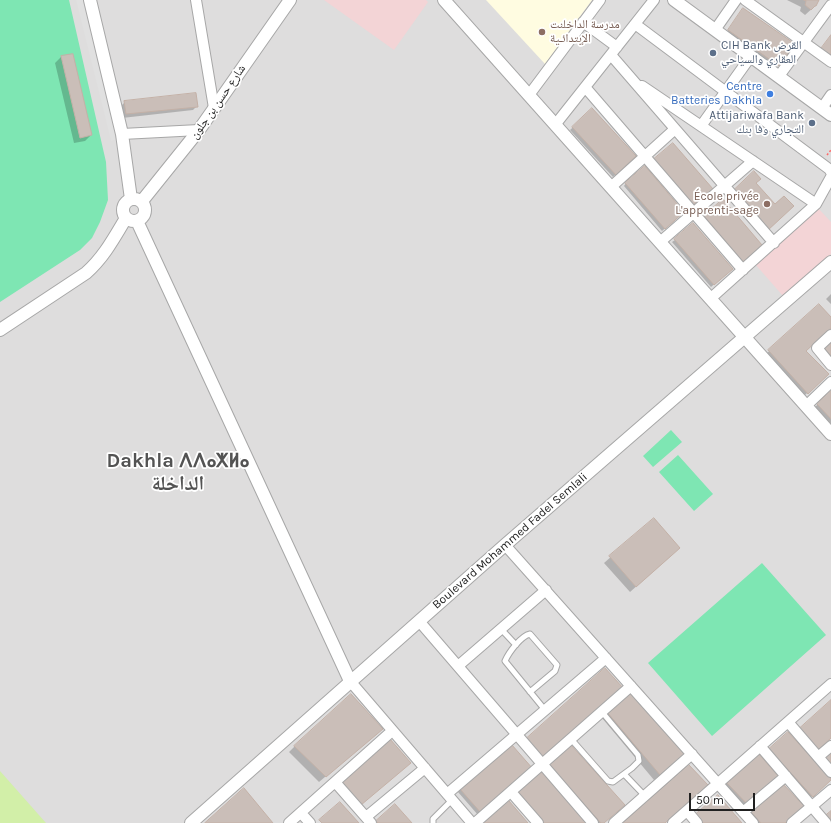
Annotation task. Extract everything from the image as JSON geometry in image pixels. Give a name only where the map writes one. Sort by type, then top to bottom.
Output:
[{"type":"street","points":[[90,0],[136,200]]},
{"type":"street","points":[[196,0],[214,108]]},
{"type":"street","name":"شارع حسن بن جلون","points":[[136,200],[199,130],[290,0]]},
{"type":"street","points":[[445,0],[831,434]]},
{"type":"street","points":[[529,95],[600,0]]},
{"type":"street","points":[[555,125],[654,0]]},
{"type":"street","points":[[674,0],[826,112],[831,96]]},
{"type":"street","points":[[715,30],[736,0]]},
{"type":"street","points":[[744,0],[831,62]]},
{"type":"street","points":[[779,76],[831,5]]},
{"type":"street","points":[[584,22],[614,51],[631,79],[774,243]]},
{"type":"street","points":[[635,24],[831,172]]},
{"type":"street","points":[[701,126],[751,56]]},
{"type":"street","points":[[631,79],[816,204]]},
{"type":"street","points":[[585,87],[694,211],[743,270]]},
{"type":"street","points":[[611,188],[674,129]]},
{"type":"street","points":[[122,134],[199,130]]},
{"type":"street","points":[[660,242],[753,161]]},
{"type":"street","points":[[710,299],[816,204],[831,177]]},
{"type":"street","points":[[131,219],[140,219],[145,212],[144,205],[136,200],[127,200],[122,211],[131,219],[350,682],[472,823]]},
{"type":"street","points":[[0,330],[86,273],[95,265],[131,219]]},
{"type":"street","name":"Boulevard Mohammed Fadel Semlali","points":[[190,823],[505,545],[831,262]]},
{"type":"street","points":[[831,335],[817,348],[831,365]]},
{"type":"street","points":[[806,406],[831,382]]},
{"type":"street","points":[[505,545],[752,823]]},
{"type":"street","points":[[458,666],[546,590]]},
{"type":"street","points":[[419,621],[593,823]]},
{"type":"street","points":[[450,797],[517,734],[606,658]]},
{"type":"street","points":[[673,823],[831,684]]},
{"type":"street","points":[[475,823],[631,686]]},
{"type":"street","points":[[788,722],[831,772]]},
{"type":"street","points":[[289,823],[392,731]]},
{"type":"street","points":[[760,746],[826,823]]},
{"type":"street","points":[[818,757],[831,746]]},
{"type":"street","points":[[614,823],[692,754]]},
{"type":"street","points":[[335,782],[368,820],[425,768]]},
{"type":"street","points":[[742,812],[786,776]]},
{"type":"street","points":[[792,823],[831,790]]},
{"type":"street","points":[[511,792],[538,823]]},
{"type":"street","points":[[686,811],[697,823]]},
{"type":"street","points":[[301,812],[310,823]]},
{"type":"lane","points":[[501,629],[516,645]]},
{"type":"lane","points":[[530,692],[555,671],[557,665],[530,634],[526,635],[516,645],[507,655],[505,661],[530,692],[545,710]]},
{"type":"lane","points":[[571,739],[608,781],[613,782],[639,761],[639,758],[602,712]]},
{"type":"lane","points":[[624,774],[645,796]]},
{"type":"lane","points":[[433,823],[433,819],[450,797]]},
{"type":"shaded area","points":[[0,0],[831,0],[831,823],[0,823]]},
{"type":"shaded area","points":[[76,0],[85,0],[118,139],[111,141]]},
{"type":"shaded area","points":[[324,0],[426,0],[428,2],[394,50]]},
{"type":"shaded area","name":"مدرسة الداخلنت الإبتدائـية","points":[[486,0],[592,0],[545,64]]},
{"type":"shaded area","points":[[818,208],[831,222],[831,254],[783,296],[755,264]]},
{"type":"green space","points":[[0,0],[69,0],[106,162],[108,200],[92,238],[80,250],[0,302]]},
{"type":"green space","points":[[671,430],[682,442],[653,467],[643,456]]},
{"type":"green space","points":[[678,455],[713,494],[694,511],[659,472]]},
{"type":"green space","points":[[762,563],[826,635],[712,736],[648,663]]},
{"type":"green space","points":[[0,771],[46,823],[0,823]]},
{"type":"building","points":[[804,0],[819,0],[816,6],[811,10],[805,5],[806,1]]},
{"type":"building","points":[[743,8],[795,44],[779,66],[728,30]]},
{"type":"building","points":[[831,35],[831,58],[820,50]]},
{"type":"building","points":[[73,54],[92,135],[80,138],[61,56]]},
{"type":"building","points":[[196,93],[198,107],[126,114],[124,101]]},
{"type":"building","points":[[592,108],[636,156],[616,175],[572,127]]},
{"type":"building","points":[[673,143],[713,189],[693,205],[654,159]]},
{"type":"building","points":[[645,166],[684,212],[665,229],[625,183]]},
{"type":"building","points":[[754,171],[761,179],[756,183],[775,204],[784,196],[794,206],[767,231],[731,193]]},
{"type":"building","points":[[723,199],[762,245],[743,262],[704,216]]},
{"type":"building","points":[[693,223],[733,269],[714,285],[674,239]]},
{"type":"building","points":[[819,304],[831,317],[831,328],[806,351],[829,374],[808,394],[768,350]]},
{"type":"building","points":[[831,341],[831,356],[824,348]]},
{"type":"building","points":[[831,391],[831,419],[817,404]]},
{"type":"building","points":[[654,518],[680,548],[636,587],[609,556]]},
{"type":"building","points":[[605,668],[624,689],[544,760],[526,739]]},
{"type":"building","points":[[631,692],[685,755],[660,775],[607,712]]},
{"type":"building","points":[[351,694],[383,729],[326,777],[294,746]]},
{"type":"building","points":[[831,700],[831,738],[818,750],[799,729]]},
{"type":"building","points":[[788,732],[831,779],[813,797],[769,749]]},
{"type":"building","points":[[390,739],[411,763],[361,805],[341,781]]},
{"type":"building","points":[[512,745],[533,769],[481,813],[460,789]]},
{"type":"building","points":[[571,745],[625,805],[604,823],[601,823],[549,765]]},
{"type":"building","points":[[831,751],[831,764],[824,757]]},
{"type":"building","points":[[758,753],[779,777],[748,805],[726,782]]},
{"type":"building","points":[[689,765],[708,785],[665,823],[623,823]]},
{"type":"building","points":[[543,770],[588,823],[543,823],[517,792]]},
{"type":"building","points":[[782,783],[804,806],[785,823],[761,823],[751,812]]},
{"type":"building","points":[[244,788],[273,823],[205,823]]},
{"type":"building","points":[[718,795],[742,823],[702,823],[695,815]]},
{"type":"building","points":[[509,801],[528,823],[483,823]]},
{"type":"building","points":[[340,802],[359,823],[322,823],[319,820]]},
{"type":"building","points":[[395,804],[412,823],[378,823],[376,821]]},
{"type":"building","points":[[831,811],[831,823],[830,823],[824,817]]},
{"type":"place","name":"مدرسة الداخلنت الإبتدائـية","points":[[542,32]]},
{"type":"place","name":"CIH Bank القرض العقاري والسياحي","points":[[713,53]]},
{"type":"place","name":"Centre Batteries Dakhla","points":[[770,94]]},
{"type":"place","name":"Attijariwafa Bank التجاري وفا بنك","points":[[812,123]]},
{"type":"place","name":"École privée L'apprenti-sage","points":[[767,204]]},
{"type":"district","name":"Dakhla ⴷⴷⴰⵅⵍⴰ الداخلة","points":[[178,472]]}]
